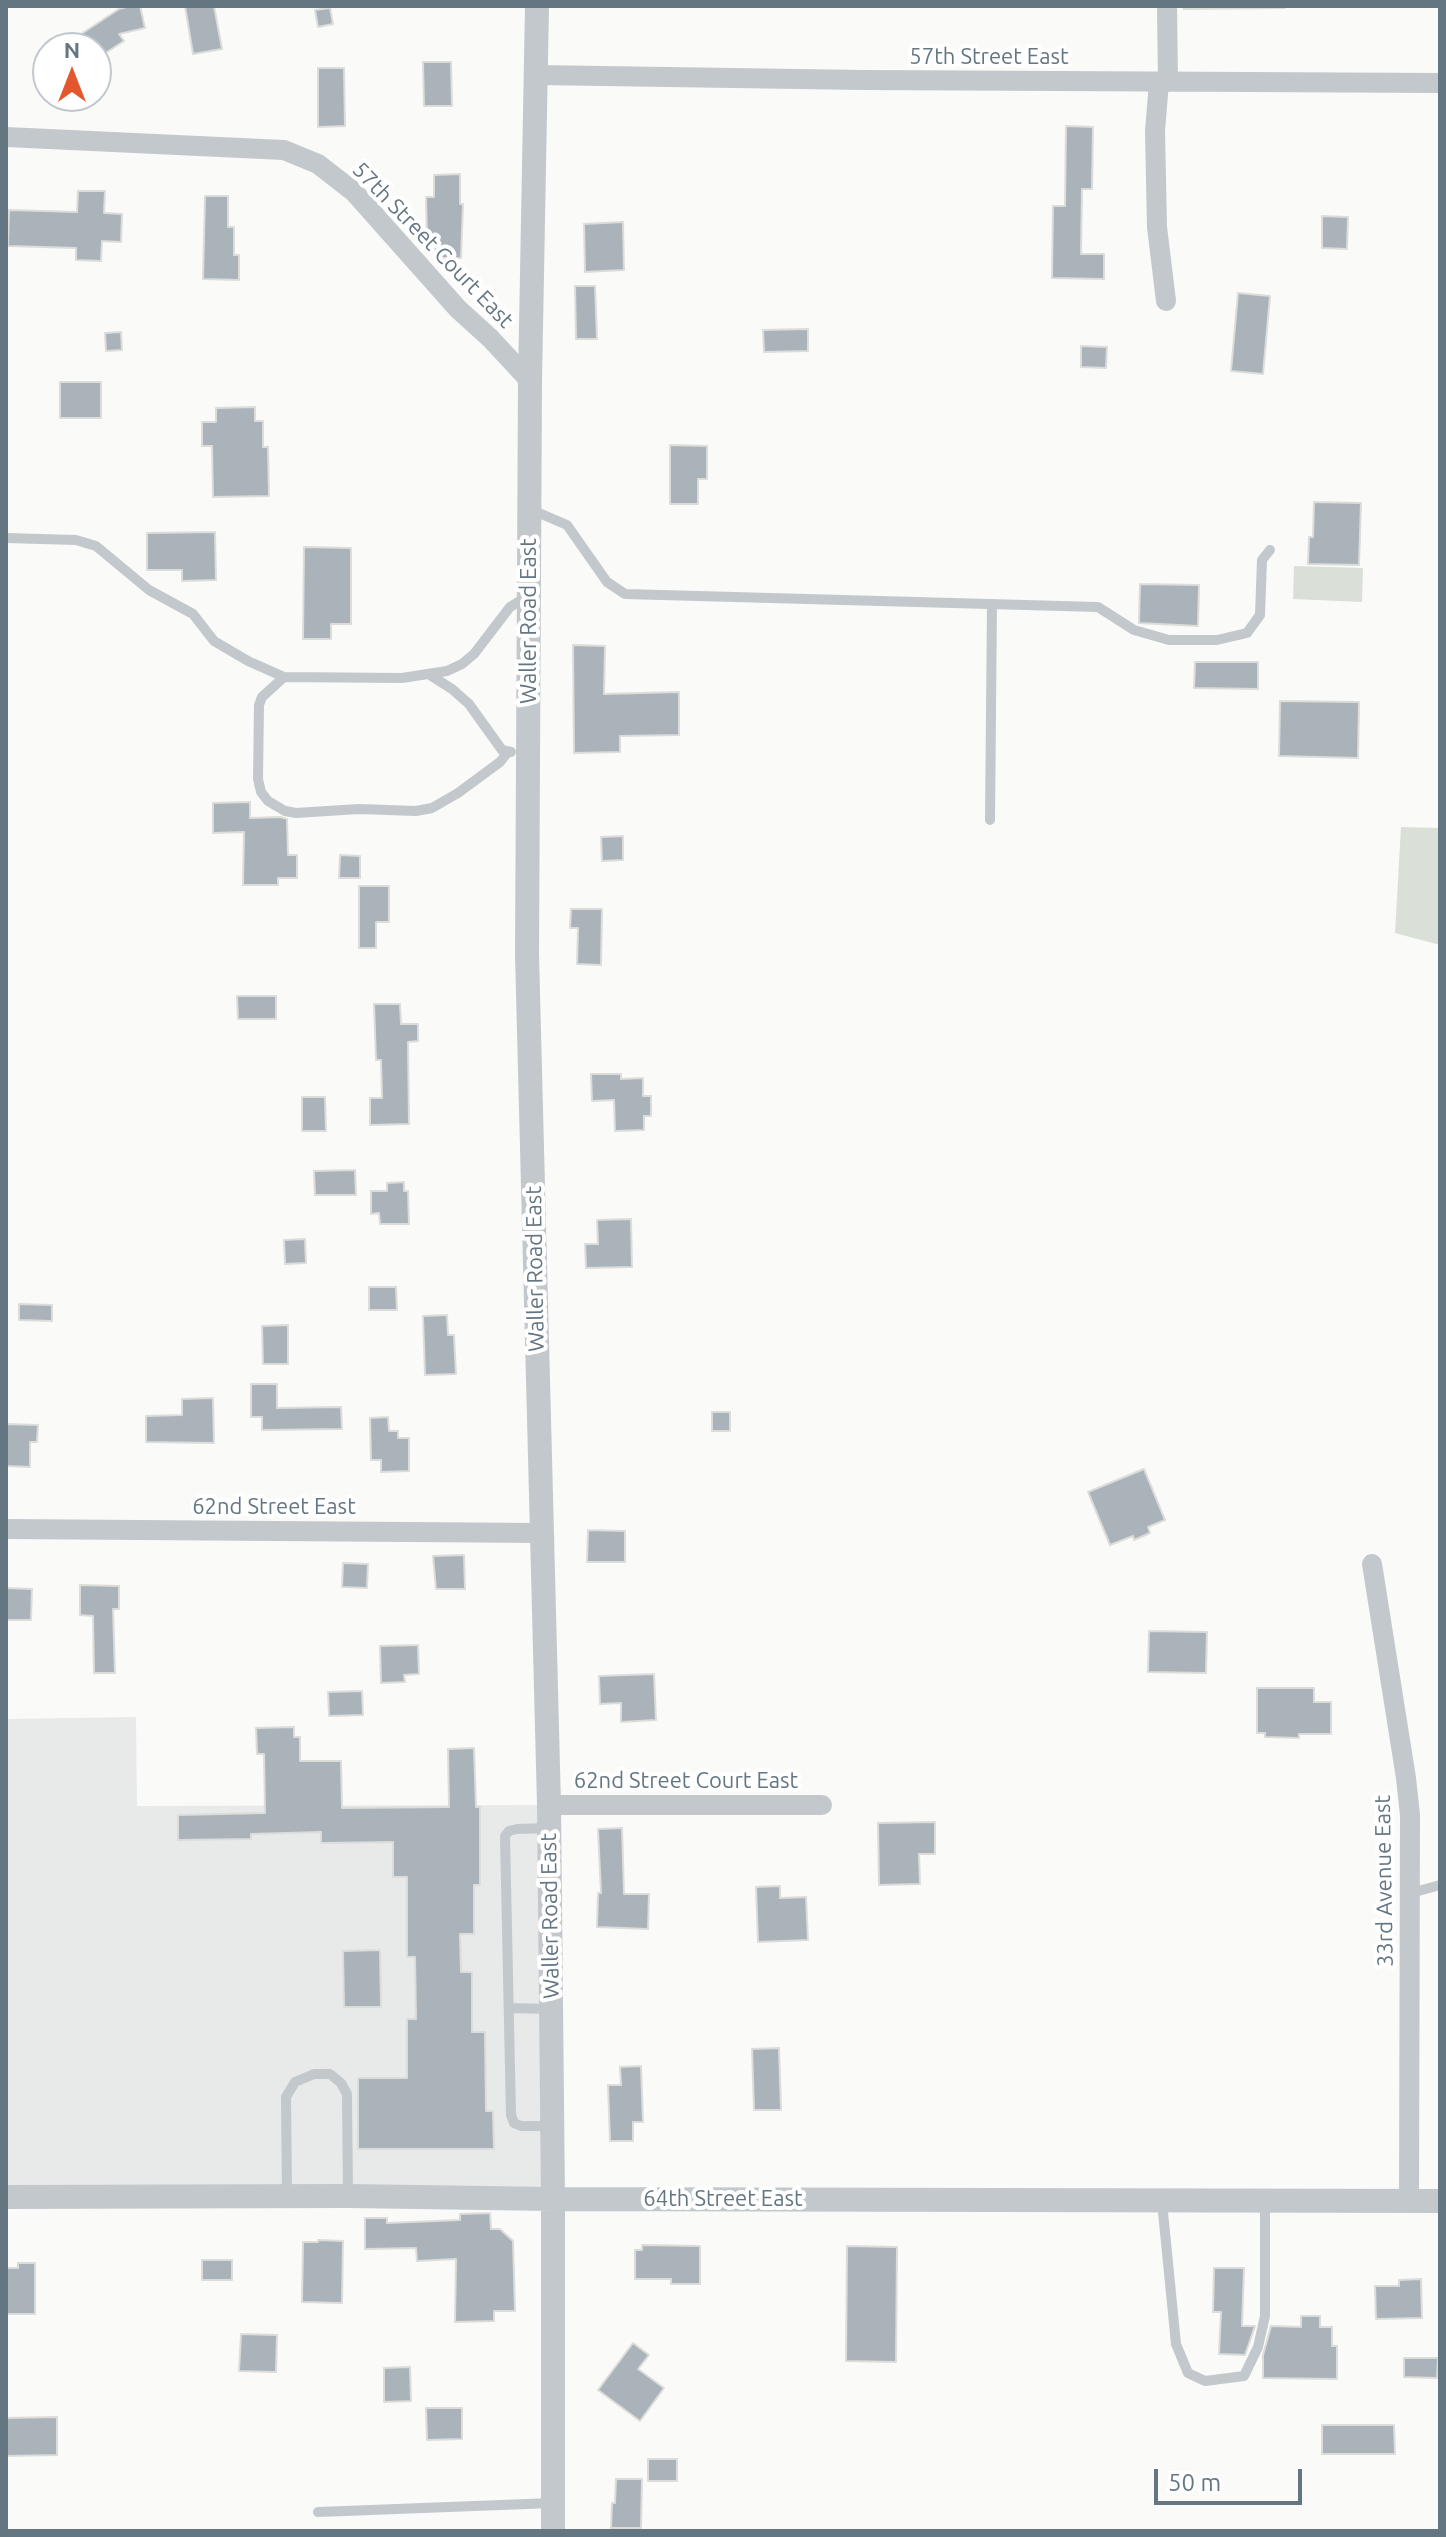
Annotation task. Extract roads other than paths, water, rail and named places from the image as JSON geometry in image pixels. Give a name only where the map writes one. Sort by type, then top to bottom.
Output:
[{"type":"street","name":"Waller Road East","points":[[537,6],[529,595],[518,753],[528,970],[549,1817],[553,2531]]},
{"type":"street","points":[[1166,301],[1157,227],[1155,131],[1164,82],[1167,6]]},
{"type":"street","name":"57th Street East","points":[[537,75],[1440,83]]},
{"type":"street","name":"57th Street Court East","points":[[6,137],[284,150],[318,164],[354,192],[458,309],[530,381]]},
{"type":"street","name":"62nd Street East","points":[[6,1529],[541,1533]]},
{"type":"street","name":"33rd Avenue East","points":[[1372,1564],[1406,1778],[1410,1830],[1409,2201]]},
{"type":"street","name":"62nd Street Court East","points":[[549,1817],[822,1805]]},
{"type":"street","name":"64th Street East","points":[[6,2197],[1440,2201]]},
{"type":"lane","points":[[530,509],[567,525],[607,582],[625,594],[1098,607],[1134,630],[1169,640],[1217,640],[1247,633],[1260,615],[1262,560],[1270,550]]},
{"type":"lane","points":[[6,538],[76,540],[96,546],[149,590],[193,614],[214,641],[284,677],[402,678],[430,675],[462,664],[474,654],[510,607],[529,595]]},
{"type":"lane","points":[[990,820],[992,604]]},
{"type":"lane","points":[[430,675],[469,704],[502,750],[518,753]]},
{"type":"lane","points":[[284,677],[262,697],[258,739],[261,792],[276,807],[285,811],[416,811],[432,808],[518,753]]},
{"type":"lane","points":[[549,1817],[509,1831],[505,1836],[511,2115],[514,2123],[521,2126],[553,2126]]},
{"type":"lane","points":[[1411,1893],[1440,1885]]},
{"type":"lane","points":[[509,2008],[551,2009]]},
{"type":"lane","points":[[287,2196],[286,2097],[295,2082],[314,2074],[330,2074],[341,2083],[347,2094],[348,2196]]},
{"type":"lane","points":[[1162,2200],[1176,2344],[1188,2373],[1205,2381],[1244,2376],[1258,2347],[1265,2316],[1265,2200]]},
{"type":"lane","points":[[318,2512],[553,2503]]}]
